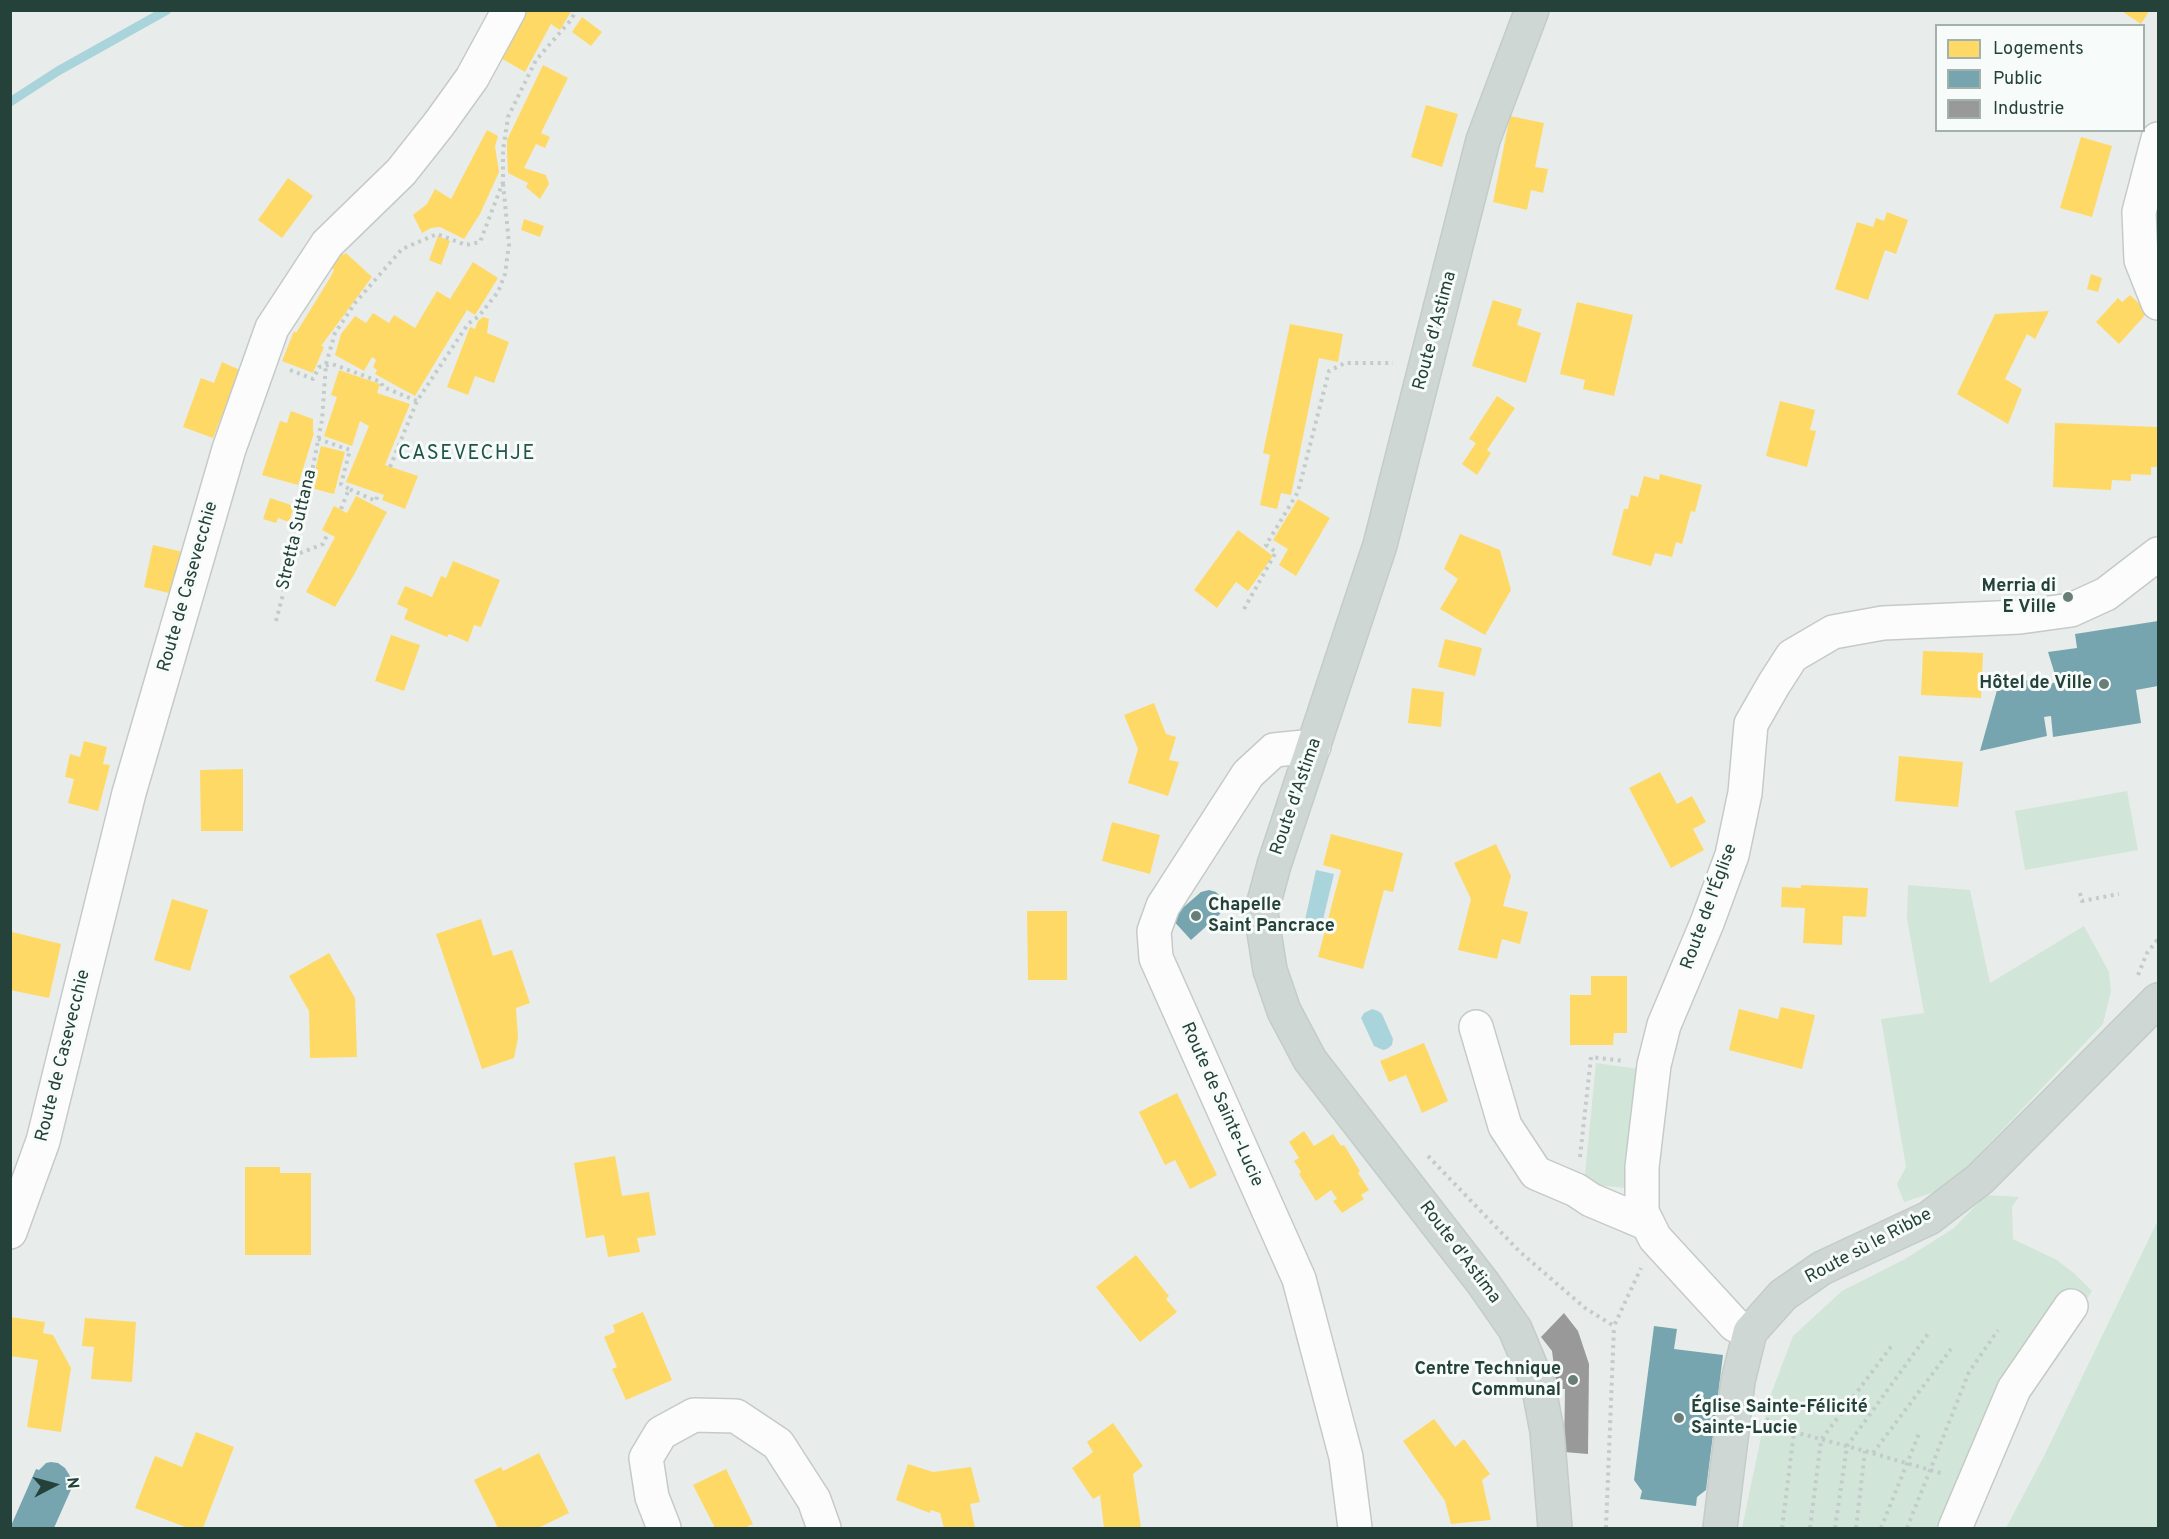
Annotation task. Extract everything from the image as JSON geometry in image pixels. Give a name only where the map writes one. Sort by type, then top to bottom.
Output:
[{"type":"main road","name":"Route d'Astima","points":[[1532,10],[1484,140],[1380,545],[1274,865],[1261,913],[1270,970],[1284,1011],[1310,1060],[1483,1283],[1515,1329],[1538,1384],[1547,1431],[1555,1528]]},
{"type":"main road","name":"Route sù le Ribbe","points":[[1720,1528],[1738,1381],[1750,1332],[1783,1295],[1822,1268],[1929,1218],[1980,1179],[2158,1000]]},
{"type":"street","name":"Route de Casevecchie","points":[[10,1232],[43,1141],[129,792],[229,449],[272,328],[327,244],[401,172],[440,123],[472,78],[508,10]]},
{"type":"street","points":[[2158,139],[2139,212],[2141,260],[2158,303]]},
{"type":"street","name":"Route de l'Église","points":[[1651,1231],[1642,1212],[1642,1167],[1654,1065],[1664,1025],[1707,923],[1732,855],[1745,793],[1751,724],[1773,684],[1792,656],[1833,632],[1883,623],[2020,617],[2072,610],[2106,594],[2158,554]]},
{"type":"street","name":"Route de Sainte-Lucie","points":[[1314,746],[1274,750],[1248,774],[1163,906],[1154,931],[1156,958],[1299,1279],[1346,1457],[1355,1528]]},
{"type":"street","points":[[1476,1027],[1505,1126],[1536,1173],[1576,1190],[1651,1231],[1735,1324],[1750,1332]]},
{"type":"street","points":[[1955,1528],[2014,1389],[2071,1306]]},
{"type":"street","points":[[664,1528],[651,1497],[646,1458],[662,1433],[694,1415],[736,1416],[778,1444],[814,1500],[824,1528]]},
{"type":"path","points":[[390,467],[417,401],[468,324],[479,316],[498,292],[505,274],[509,244],[503,182],[503,150],[508,117],[536,60],[571,20],[576,10]]},
{"type":"path","name":"Stretta Suttana","points":[[276,621],[322,420],[326,364],[335,333],[355,303],[402,249],[437,234],[466,245],[480,242],[503,182]]},
{"type":"path","points":[[1244,609],[1276,552],[1266,545],[1298,492],[1329,371],[1345,363],[1394,363],[1398,354]]},
{"type":"path","points":[[261,359],[313,379],[319,367],[332,364],[381,382],[383,387],[417,401]]},
{"type":"path","points":[[318,439],[350,450],[341,484],[376,501],[378,493]]},
{"type":"path","points":[[341,509],[349,489]]},
{"type":"path","points":[[292,557],[324,544],[328,533]]},
{"type":"path","points":[[2080,892],[2082,901],[2119,894]]},
{"type":"path","points":[[1576,1190],[1591,1057]]},
{"type":"path","points":[[1428,1156],[1519,1251],[1586,1308],[1614,1326]]},
{"type":"path","points":[[1606,1528],[1614,1326],[1651,1231]]},
{"type":"path","points":[[1907,1528],[1969,1372],[1998,1330]]},
{"type":"path","points":[[1835,1528],[1847,1446],[1928,1334]]},
{"type":"path","points":[[1810,1528],[1821,1440],[1893,1344]]},
{"type":"path","points":[[1873,1453],[1951,1349]]},
{"type":"path","points":[[1756,1415],[1794,1432],[1974,1482]]},
{"type":"path","points":[[1881,1528],[1920,1431]]},
{"type":"path","points":[[1782,1528],[1794,1432]]},
{"type":"path","points":[[1856,1528],[1865,1450]]},
{"type":"green space","points":[[2127,791],[2138,850],[2025,870],[2015,811]]},
{"type":"green space","points":[[1908,885],[1970,890],[1990,983],[2084,926],[2109,972],[2111,991],[2103,1024],[1947,1188],[1904,1202],[1897,1184],[1906,1167],[1881,1019],[1924,1013],[1907,919]]},
{"type":"green space","points":[[1596,1063],[1646,1070],[1636,1189],[1584,1184]]},
{"type":"green space","points":[[1986,1195],[2019,1197],[2012,1207],[2013,1239],[2057,1260],[2092,1291],[2053,1347],[2021,1401],[1965,1528],[1742,1528],[1769,1399],[1793,1336],[1842,1291],[1905,1259],[1954,1228]]},
{"type":"green space","points":[[2158,1220],[2158,1528],[2006,1528],[2044,1456]]},
{"type":"water","points":[[1316,870],[1334,874],[1322,924],[1305,920]]},
{"type":"water","points":[[1372,1009],[1382,1014],[1393,1039],[1392,1045],[1387,1049],[1383,1050],[1374,1046],[1361,1018],[1364,1013]]},
{"type":"building: Logements","points":[[520,10],[572,10],[560,30],[551,24],[525,72],[499,57]]},
{"type":"building: Logements","points":[[2120,10],[2150,10],[2141,24]]},
{"type":"building: Logements","points":[[582,17],[602,32],[591,46],[572,32]]},
{"type":"building: Logements","points":[[543,65],[568,78],[541,133],[550,137],[545,148],[536,144],[524,168],[546,175],[549,184],[540,199],[526,187],[528,183],[508,173],[507,140]]},
{"type":"building: Logements","points":[[1426,105],[1458,114],[1442,167],[1411,157]]},
{"type":"building: Logements","points":[[1510,116],[1544,123],[1535,167],[1548,169],[1543,193],[1531,190],[1527,210],[1493,202]]},
{"type":"building: Logements","points":[[487,130],[498,136],[495,146],[499,172],[480,214],[464,239],[440,227],[431,228],[422,233],[413,215],[427,204],[435,189],[451,199]]},
{"type":"building: Logements","points":[[2081,137],[2112,146],[2092,217],[2060,208]]},
{"type":"building: Logements","points":[[288,178],[313,196],[282,238],[258,220]]},
{"type":"building: Logements","points":[[1887,212],[1908,220],[1896,254],[1885,250],[1868,300],[1835,289],[1857,222],[1873,227],[1876,218],[1884,221]]},
{"type":"building: Logements","points":[[524,219],[544,226],[540,237],[521,230]]},
{"type":"building: Logements","points":[[438,236],[450,241],[441,265],[429,260]]},
{"type":"building: Logements","points":[[338,251],[343,255],[346,253],[372,277],[321,346],[324,347],[313,373],[282,361],[294,331],[296,333],[330,278],[334,270],[328,264]]},
{"type":"building: Logements","points":[[473,262],[498,278],[475,315],[467,310],[415,396],[375,374],[377,370],[373,367],[376,360],[372,357],[364,371],[335,355],[341,334],[355,316],[366,323],[373,313],[389,323],[394,315],[415,328],[437,291],[450,299]]},
{"type":"building: Logements","points":[[2091,274],[2102,278],[2098,292],[2087,289]]},
{"type":"building: Logements","points":[[2130,295],[2148,312],[2119,344],[2096,322],[2118,298],[2122,302]]},
{"type":"building: Logements","points":[[1493,300],[1522,309],[1517,325],[1541,333],[1526,383],[1472,366]]},
{"type":"building: Logements","points":[[1577,302],[1633,315],[1614,396],[1583,389],[1585,380],[1560,374]]},
{"type":"building: Logements","points":[[2049,311],[2035,339],[2027,334],[2005,379],[2022,389],[2008,424],[1957,394],[1995,314]]},
{"type":"building: Logements","points":[[483,317],[489,319],[487,333],[509,342],[494,383],[475,376],[468,395],[447,387],[470,327],[475,329],[478,321]]},
{"type":"building: Logements","points":[[1290,324],[1343,334],[1338,362],[1319,358],[1291,495],[1281,493],[1277,509],[1260,505],[1270,455],[1263,453]]},
{"type":"building: Logements","points":[[222,362],[240,370],[213,438],[183,427],[201,378],[214,383]]},
{"type":"building: Logements","points":[[339,370],[380,384],[377,393],[410,404],[385,465],[418,476],[405,509],[382,500],[384,495],[346,482],[369,426],[360,421],[352,446],[324,436],[337,397],[331,395]]},
{"type":"building: Logements","points":[[1497,396],[1515,408],[1487,450],[1491,453],[1477,475],[1462,464],[1476,443],[1469,439]]},
{"type":"building: Logements","points":[[1780,401],[1815,410],[1810,430],[1816,431],[1807,467],[1766,456]]},
{"type":"building: Logements","points":[[291,411],[313,419],[314,433],[298,485],[262,475],[280,421],[287,423]]},
{"type":"building: Logements","points":[[2055,423],[2158,427],[2158,467],[2151,467],[2151,475],[2131,474],[2131,481],[2112,480],[2111,490],[2053,487]]},
{"type":"building: Logements","points":[[321,446],[345,452],[334,494],[311,488]]},
{"type":"building: Logements","points":[[1660,474],[1702,485],[1695,512],[1691,511],[1682,544],[1676,542],[1672,557],[1655,553],[1651,566],[1612,555],[1624,509],[1628,509],[1631,495],[1638,497],[1644,476],[1659,480]]},
{"type":"building: Logements","points":[[356,496],[387,512],[335,607],[306,592],[335,537],[322,530],[334,506],[347,513]]},
{"type":"building: Logements","points":[[270,498],[294,506],[289,522],[278,518],[276,523],[263,519]]},
{"type":"building: Logements","points":[[1298,499],[1330,518],[1296,576],[1279,565],[1288,549],[1273,540]]},
{"type":"building: Logements","points":[[1238,530],[1273,556],[1248,591],[1236,582],[1217,608],[1194,590]]},
{"type":"building: Logements","points":[[1460,534],[1500,550],[1511,590],[1485,635],[1440,609],[1458,579],[1444,569]]},
{"type":"building: Logements","points":[[153,545],[183,552],[173,594],[144,587]]},
{"type":"building: Logements","points":[[453,561],[500,580],[481,627],[474,625],[468,642],[449,634],[447,637],[404,619],[408,609],[397,604],[405,586],[432,597],[441,576],[446,578]]},
{"type":"building: Logements","points":[[391,635],[420,645],[404,691],[375,681]]},
{"type":"building: Logements","points":[[1445,639],[1482,648],[1475,676],[1438,667]]},
{"type":"building: Logements","points":[[1923,651],[1983,653],[1981,698],[1921,695]]},
{"type":"building: Logements","points":[[1412,688],[1444,692],[1441,727],[1408,723]]},
{"type":"building: Logements","points":[[1154,703],[1166,734],[1176,737],[1169,760],[1179,762],[1168,796],[1128,783],[1138,749],[1124,715]]},
{"type":"building: Logements","points":[[84,741],[107,747],[103,764],[110,765],[98,811],[68,803],[74,779],[65,777],[70,754],[80,757]]},
{"type":"building: Logements","points":[[1899,756],[1963,762],[1958,807],[1895,801]]},
{"type":"building: Logements","points":[[243,769],[243,831],[201,831],[200,770]]},
{"type":"building: Logements","points":[[1660,772],[1677,804],[1692,796],[1706,822],[1693,829],[1704,850],[1671,868],[1629,788]]},
{"type":"building: Logements","points":[[1112,822],[1160,835],[1150,874],[1102,861]]},
{"type":"building: Logements","points":[[1331,834],[1403,853],[1393,892],[1384,890],[1363,969],[1318,957],[1341,870],[1323,865]]},
{"type":"building: Logements","points":[[1496,844],[1511,876],[1503,906],[1528,912],[1520,944],[1502,939],[1497,959],[1458,950],[1471,899],[1454,863]]},
{"type":"building: Logements","points":[[1801,885],[1868,888],[1866,917],[1843,916],[1842,945],[1803,943],[1805,908],[1781,907],[1782,887],[1801,888]]},
{"type":"building: Logements","points":[[172,899],[208,910],[190,971],[154,960]]},
{"type":"building: Logements","points":[[1027,911],[1067,911],[1067,980],[1028,980]]},
{"type":"building: Logements","points":[[481,919],[493,956],[512,950],[530,1003],[516,1008],[518,1038],[514,1058],[482,1069],[436,934]]},
{"type":"building: Logements","points":[[12,932],[61,944],[49,998],[10,990]]},
{"type":"building: Logements","points":[[329,953],[355,998],[357,1057],[310,1058],[309,1011],[289,976]]},
{"type":"building: Logements","points":[[1591,976],[1627,976],[1627,1033],[1614,1033],[1613,1045],[1570,1045],[1570,995],[1591,995]]},
{"type":"building: Logements","points":[[1781,1007],[1815,1015],[1802,1069],[1729,1050],[1739,1009],[1778,1019]]},
{"type":"building: Logements","points":[[1424,1043],[1448,1101],[1422,1113],[1406,1075],[1389,1082],[1380,1061]]},
{"type":"building: Logements","points":[[1177,1093],[1217,1175],[1190,1189],[1175,1160],[1165,1165],[1139,1112]]},
{"type":"building: Logements","points":[[1304,1131],[1314,1146],[1333,1134],[1341,1146],[1344,1145],[1369,1190],[1361,1195],[1364,1199],[1342,1213],[1333,1201],[1337,1199],[1331,1190],[1316,1201],[1299,1174],[1301,1172],[1294,1161],[1299,1158],[1289,1142]]},
{"type":"building: Logements","points":[[615,1156],[622,1196],[649,1192],[656,1235],[637,1238],[640,1252],[608,1257],[604,1235],[586,1238],[574,1163]]},
{"type":"building: Logements","points":[[245,1167],[280,1167],[280,1173],[311,1173],[311,1255],[245,1255]]},
{"type":"building: Logements","points":[[1136,1255],[1169,1296],[1166,1299],[1177,1312],[1140,1342],[1096,1287]]},
{"type":"building: Logements","points":[[643,1312],[672,1380],[626,1400],[612,1369],[617,1367],[604,1337],[615,1332],[613,1325]]},
{"type":"building: Logements","points":[[10,1317],[45,1322],[43,1333],[53,1335],[71,1368],[61,1432],[27,1427],[38,1360],[10,1356]]},
{"type":"building: Logements","points":[[85,1318],[136,1322],[132,1382],[91,1379],[94,1347],[82,1346]]},
{"type":"building: Logements","points":[[1434,1419],[1455,1447],[1464,1439],[1490,1474],[1482,1480],[1491,1520],[1451,1524],[1445,1501],[1403,1441]]},
{"type":"building: Logements","points":[[1113,1423],[1143,1466],[1133,1474],[1141,1528],[1104,1528],[1100,1495],[1093,1499],[1072,1468],[1093,1452],[1087,1442]]},
{"type":"building: Logements","points":[[196,1432],[234,1447],[203,1528],[188,1528],[135,1508],[155,1456],[182,1467]]},
{"type":"building: Logements","points":[[539,1453],[569,1513],[538,1528],[498,1528],[474,1480],[501,1467],[503,1471]]},
{"type":"building: Logements","points":[[908,1464],[933,1472],[971,1467],[980,1502],[970,1504],[975,1528],[944,1528],[940,1513],[931,1510],[930,1513],[896,1500]]},
{"type":"building: Logements","points":[[726,1469],[753,1524],[744,1528],[715,1528],[693,1485]]},
{"type":"building: Public","name":"Hôtel de Ville","points":[[2158,621],[2158,686],[2136,690],[2141,723],[2053,737],[2051,716],[2044,717],[2047,736],[1980,751],[1999,683],[2042,679],[2045,687],[2057,681],[2048,652],[2077,648],[2075,634]]},
{"type":"building: Public","name":"Chapelle Saint Pancrace","points":[[1209,890],[1216,892],[1222,898],[1223,906],[1220,914],[1191,940],[1171,918],[1201,892]]},
{"type":"building: Public","name":"Église Sainte-Félicité Sainte-Lucie","points":[[1654,1326],[1677,1329],[1674,1349],[1723,1355],[1706,1490],[1697,1497],[1696,1506],[1640,1499],[1642,1491],[1634,1480]]},
{"type":"building: Public","points":[[46,1463],[58,1463],[65,1468],[70,1476],[70,1483],[73,1485],[54,1528],[10,1528],[36,1469],[39,1470]]},
{"type":"building: Industrie","name":"Centre Technique Communal","points":[[1564,1313],[1578,1331],[1589,1364],[1588,1454],[1564,1452],[1565,1389],[1557,1389],[1552,1351],[1541,1337]]},
{"type":"waterway","points":[[10,102],[58,71],[167,10]]},
{"type":"place","name":"Merria di E Ville","points":[[2068,597]]},
{"type":"place","name":"Hôtel de Ville","points":[[2104,684]]},
{"type":"place","name":"Chapelle Saint Pancrace","points":[[1196,916]]},
{"type":"place","name":"Centre Technique Communal","points":[[1573,1380]]},
{"type":"place","name":"Église Sainte-Félicité Sainte-Lucie","points":[[1679,1418]]},
{"type":"district","name":"CASEVECHJE","points":[[467,455]]}]
